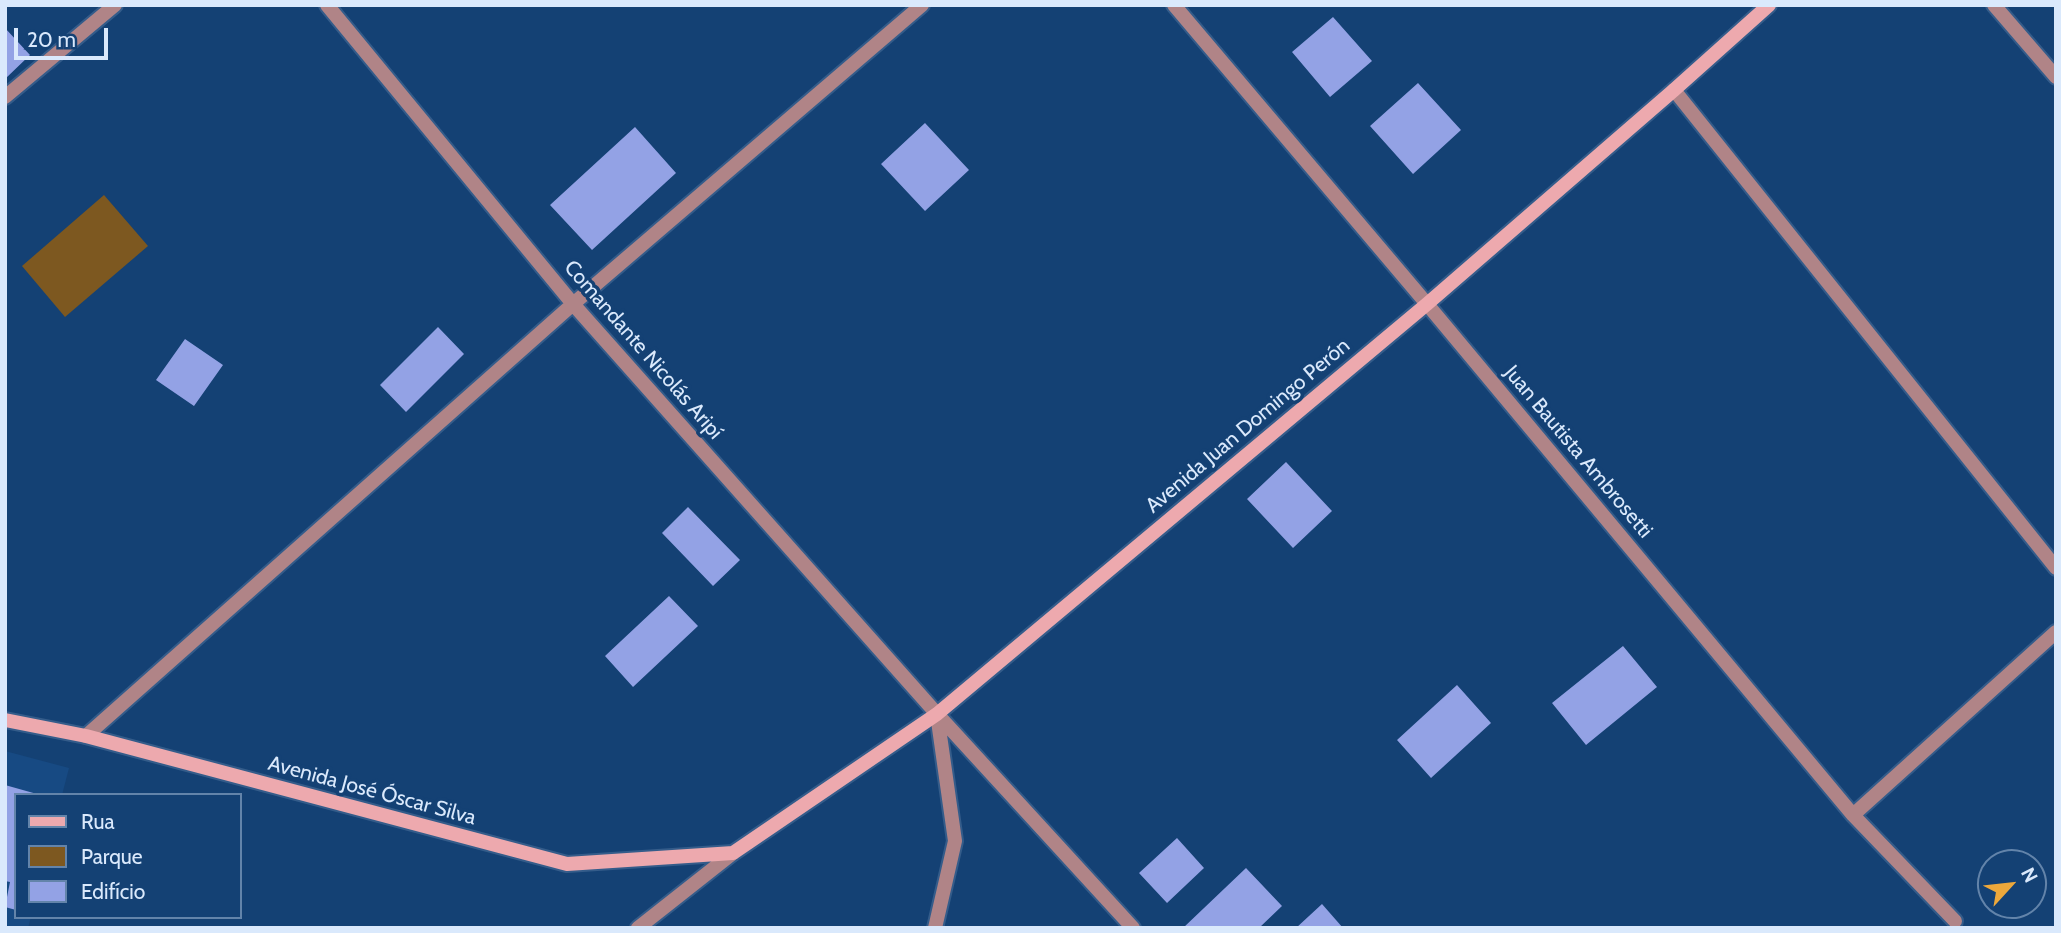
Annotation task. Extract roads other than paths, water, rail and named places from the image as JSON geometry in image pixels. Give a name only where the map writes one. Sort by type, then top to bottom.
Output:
[{"type":"main road","name":"Avenida Juan Domingo Perón","points":[[733,853],[937,713],[1427,304],[1769,5]]},
{"type":"main road","name":"Avenida José Óscar Silva","points":[[5,719],[86,736],[567,864],[733,853]]},
{"type":"street","points":[[5,97],[115,5]]},
{"type":"street","name":"Comandante Nicolás Aripí","points":[[327,5],[573,304],[937,713],[1133,928]]},
{"type":"street","points":[[86,736],[573,304],[922,5]]},
{"type":"street","name":"Juan Bautista Ambrosetti","points":[[1174,5],[1853,815],[1955,921]]},
{"type":"street","points":[[1994,5],[2056,77]]},
{"type":"street","points":[[1674,90],[2056,568]]},
{"type":"street","points":[[1853,815],[2056,632]]},
{"type":"street","points":[[935,928],[955,841],[937,713]]},
{"type":"street","points":[[638,928],[733,853]]}]
